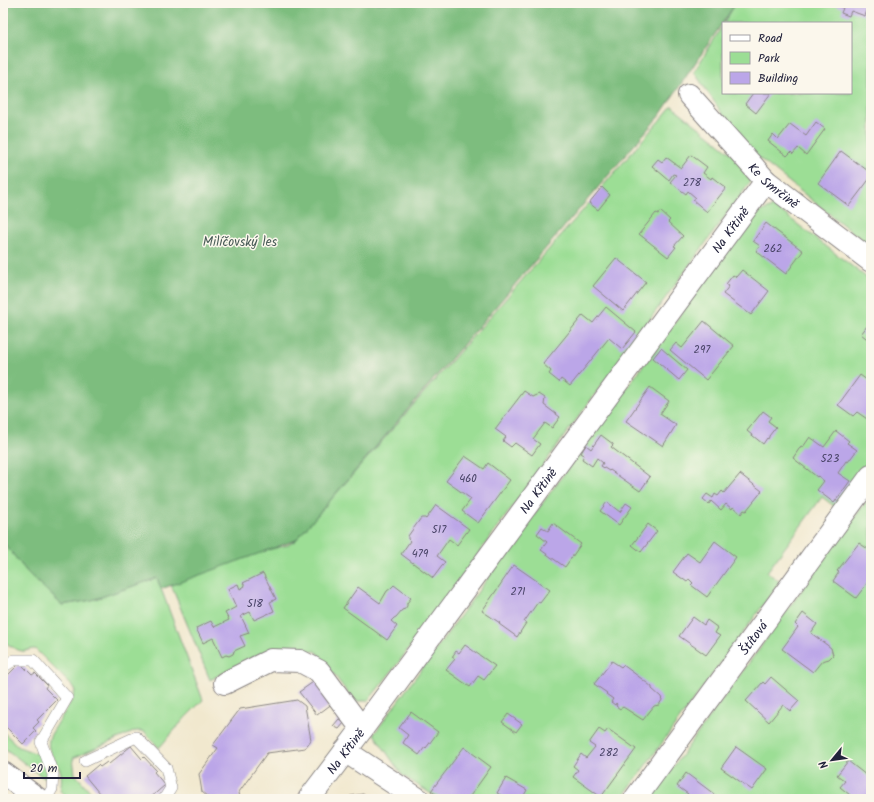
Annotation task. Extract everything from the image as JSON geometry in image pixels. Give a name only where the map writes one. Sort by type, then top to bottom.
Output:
[{"type":"street","name":"Ke Smrčině","points":[[689,95],[766,181],[871,261]]},
{"type":"street","name":"Na Křtině","points":[[310,799],[766,181]]},
{"type":"street","name":"Štítová","points":[[635,799],[871,476]]},
{"type":"street","points":[[225,683],[271,660],[300,661],[319,671],[362,729]]},
{"type":"street","points":[[346,751],[418,799]]},
{"type":"street","points":[[3,773],[38,799]]},
{"type":"lane","points":[[3,666],[14,660],[33,660],[67,698],[41,742],[53,774],[52,789],[46,799]]},
{"type":"lane","points":[[85,761],[136,737],[166,768],[171,788],[164,799]]},
{"type":"green space","name":"Milíčovský les","points":[[3,3],[736,3],[660,115],[296,540],[161,589],[157,578],[92,600],[62,605],[28,573],[3,542]]},
{"type":"green space","points":[[736,3],[871,3],[871,247],[745,147],[694,72],[722,27],[722,94],[852,94],[852,22],[725,22]]},
{"type":"green space","points":[[672,106],[750,168],[751,181],[399,662],[368,701],[354,701],[316,651],[259,654],[210,680],[167,575],[288,545],[295,541],[589,203],[598,209],[610,195],[602,187]]},
{"type":"green space","points":[[774,206],[871,281],[871,457],[835,507],[822,497],[767,572],[780,582],[621,799],[439,799],[402,775],[374,734],[753,215]]},
{"type":"green space","points":[[871,495],[871,799],[650,799]]},
{"type":"green space","points":[[3,542],[28,573],[62,605],[92,600],[157,578],[203,700],[159,748],[145,732],[136,731],[73,758],[75,774],[97,799],[71,799],[60,791],[61,774],[50,752],[50,736],[72,700],[75,691],[73,687],[35,649],[22,651],[3,641]]},
{"type":"green space","points":[[3,732],[19,747],[40,755],[47,767],[47,774],[44,778],[3,747]]},
{"type":"building","points":[[836,3],[870,3],[865,16],[851,11],[849,16],[841,13],[843,8],[835,5]]},
{"type":"building","points":[[752,94],[770,94],[756,113],[745,104]]},
{"type":"building","points":[[816,122],[825,129],[806,155],[798,148],[793,154],[791,152],[787,156],[768,141],[773,134],[778,139],[790,124],[806,136]]},
{"type":"building","points":[[841,151],[871,173],[871,177],[849,206],[818,183]]},
{"type":"building","points":[[691,155],[707,167],[703,173],[711,179],[712,177],[726,188],[707,212],[693,200],[696,198],[688,191],[686,194],[670,182],[676,175],[673,174],[669,180],[652,166],[658,159],[662,162],[666,157],[681,168]]},
{"type":"building","points":[[602,187],[610,195],[598,210],[589,203]]},
{"type":"building","points":[[660,211],[670,220],[668,222],[683,236],[674,246],[676,247],[668,257],[639,234],[656,213],[658,214]]},
{"type":"building","points":[[766,223],[803,251],[786,274],[756,251],[760,246],[753,241]]},
{"type":"building","points":[[616,258],[646,282],[623,311],[593,286]]},
{"type":"building","points":[[742,270],[769,291],[751,315],[723,294],[729,286],[726,284],[733,275],[736,277]]},
{"type":"building","points":[[606,307],[636,332],[622,349],[609,338],[570,386],[561,379],[559,382],[549,374],[551,371],[543,364],[583,315],[593,323]]},
{"type":"building","points":[[704,321],[734,346],[706,380],[670,350],[676,343],[682,348]]},
{"type":"building","points":[[871,321],[871,342],[861,334]]},
{"type":"building","points":[[661,348],[687,370],[679,380],[653,358]]},
{"type":"building","points":[[860,375],[871,383],[870,421],[857,412],[853,416],[838,405]]},
{"type":"building","points":[[650,387],[669,401],[660,414],[676,425],[663,446],[626,421]]},
{"type":"building","points":[[524,391],[533,397],[539,394],[545,398],[544,405],[560,417],[552,428],[545,423],[533,439],[540,444],[532,455],[515,443],[511,447],[503,441],[506,437],[495,429]]},
{"type":"building","points":[[763,411],[771,417],[768,421],[776,427],[763,444],[747,431]]},
{"type":"building","points":[[836,431],[849,441],[847,443],[857,450],[848,462],[846,461],[838,473],[850,481],[834,503],[817,490],[824,481],[793,458],[801,446],[803,447],[810,437],[824,447]]},
{"type":"building","points":[[601,435],[613,444],[611,447],[650,477],[640,491],[610,470],[609,471],[601,466],[603,463],[597,458],[592,466],[582,459],[584,455],[581,453],[586,445],[591,449]]},
{"type":"building","points":[[465,456],[484,469],[488,463],[510,480],[478,523],[462,511],[471,499],[446,481]]},
{"type":"building","points":[[740,474],[762,491],[746,511],[744,510],[741,514],[733,507],[732,509],[726,504],[721,510],[711,501],[709,504],[703,499],[707,494],[713,498],[715,494],[718,496],[722,491],[724,493]]},
{"type":"building","points":[[607,502],[620,512],[626,503],[632,507],[619,525],[600,511]]},
{"type":"building","points":[[436,505],[469,529],[457,545],[449,539],[437,556],[445,562],[433,578],[401,554],[410,541],[408,536],[421,518],[426,519]]},
{"type":"building","points":[[553,523],[581,544],[565,567],[541,550],[547,542],[537,534],[542,527],[548,531]]},
{"type":"building","points":[[648,524],[657,531],[641,552],[632,545]]},
{"type":"building","points":[[715,541],[736,557],[707,597],[691,585],[693,583],[689,579],[687,582],[673,572],[687,553],[700,562]]},
{"type":"building","points":[[859,543],[871,551],[871,564],[868,568],[871,570],[871,578],[856,598],[833,581],[839,572],[837,571]]},
{"type":"building","points":[[514,565],[550,590],[540,603],[538,602],[524,622],[526,623],[517,637],[482,611]]},
{"type":"building","points":[[263,573],[276,599],[270,602],[274,611],[254,620],[250,612],[241,616],[249,633],[240,636],[245,646],[234,651],[233,654],[229,656],[226,655],[222,657],[213,638],[203,643],[196,628],[211,621],[214,627],[229,620],[225,613],[236,607],[228,589],[238,584],[240,589],[245,586],[243,583]]},
{"type":"building","points":[[394,585],[411,598],[405,609],[391,621],[397,626],[387,640],[343,608],[358,587],[380,603],[387,591]]},
{"type":"building","points":[[803,613],[817,624],[811,633],[831,648],[833,655],[829,659],[822,661],[813,672],[782,649],[798,627],[795,624]]},
{"type":"building","points":[[693,617],[704,625],[707,620],[718,628],[715,633],[720,636],[706,655],[679,636]]},
{"type":"building","points":[[465,645],[495,666],[484,680],[478,676],[470,687],[446,670],[455,659],[452,657],[456,651],[459,653]]},
{"type":"building","points":[[612,661],[621,667],[623,665],[638,676],[652,687],[652,689],[661,697],[662,700],[659,705],[654,706],[643,720],[623,707],[620,709],[616,706],[616,703],[615,705],[611,702],[613,699],[606,694],[607,693],[594,684]]},
{"type":"building","points":[[20,663],[32,675],[35,673],[47,685],[45,688],[57,700],[37,720],[39,722],[33,728],[36,731],[23,744],[3,724],[3,680]]},
{"type":"building","points":[[771,677],[799,701],[790,711],[783,705],[769,722],[746,701],[763,682],[765,684]]},
{"type":"building","points":[[316,680],[333,703],[317,715],[299,692]]},
{"type":"building","points":[[297,700],[305,706],[311,740],[305,748],[267,753],[239,792],[240,799],[208,798],[202,792],[199,774],[218,748],[213,745],[240,709]]},
{"type":"building","points":[[411,712],[438,732],[419,755],[403,743],[408,735],[399,728]]},
{"type":"building","points":[[508,714],[522,724],[516,732],[502,722]]},
{"type":"building","points":[[339,719],[344,723],[339,729],[333,726]]},
{"type":"building","points":[[599,729],[605,733],[608,729],[636,749],[601,797],[573,777],[578,770],[573,766],[581,754],[586,758],[595,747],[589,743]]},
{"type":"building","points":[[131,746],[142,759],[144,757],[156,770],[154,772],[165,785],[149,799],[104,799],[85,776],[98,765],[100,767],[107,762],[109,764]]},
{"type":"building","points":[[464,747],[491,767],[468,799],[442,799],[431,791]]},
{"type":"building","points":[[736,747],[767,769],[752,790],[721,768]]},
{"type":"building","points":[[848,761],[871,779],[871,799],[855,799],[840,787],[845,781],[837,775]]},
{"type":"building","points":[[686,773],[718,797],[716,799],[684,799],[688,794],[677,786]]},
{"type":"building","points":[[506,778],[527,790],[522,799],[507,799],[497,793]]},
{"type":"building","points":[[363,794],[370,799],[348,799],[350,796]]}]
